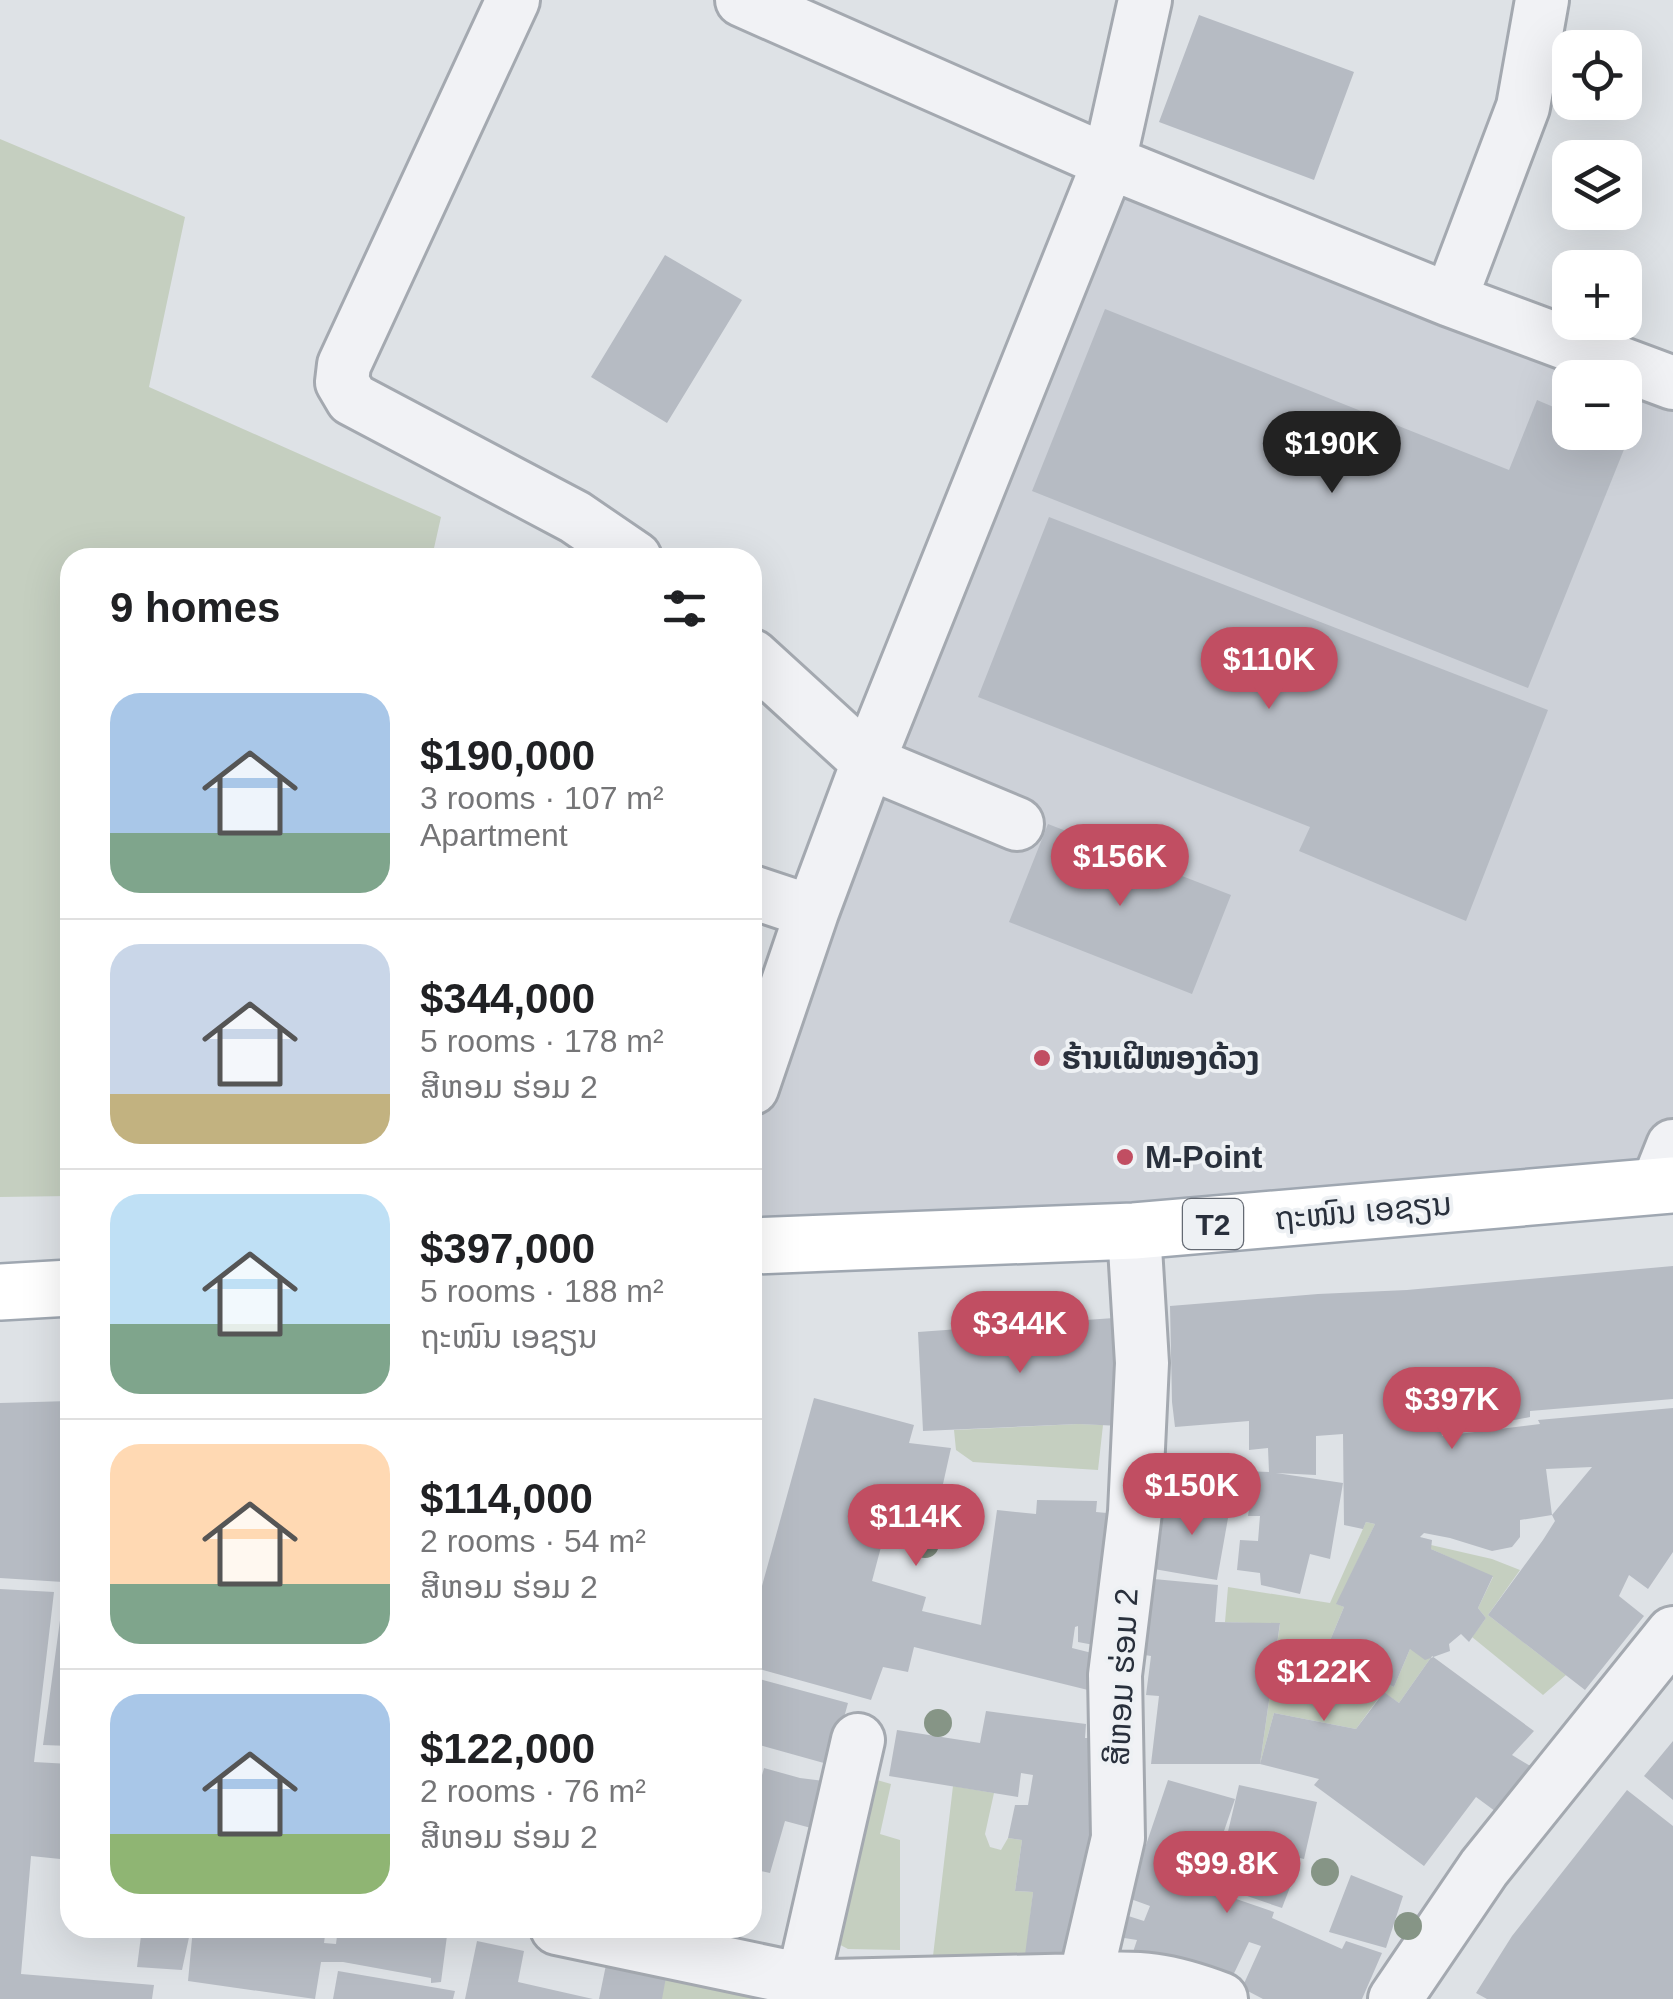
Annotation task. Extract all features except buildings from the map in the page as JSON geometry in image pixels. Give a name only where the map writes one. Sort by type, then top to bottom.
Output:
[{"type":"main road","name":"ຖະໜົນ ເອຊຽນ","points":[[762,1246],[1134,1231],[1668,1172]]},
{"type":"main road","points":[[0,1292],[60,1289]]},
{"type":"street","points":[[512,0],[344,365],[342,382],[352,398],[575,517],[621,548]]},
{"type":"street","points":[[742,0],[1109,162],[1450,300],[1673,383]]},
{"type":"street","points":[[762,1059],[868,762],[1109,162],[1146,0]]},
{"type":"street","points":[[1450,300],[1523,108],[1542,0]]},
{"type":"street","points":[[762,665],[868,762],[1017,824]]},
{"type":"street","points":[[762,895],[812,912]]},
{"type":"street","name":"ສີຫອມ ຮ່ອມ 2","points":[[1085,1980],[1118,1838],[1115,1675],[1135,1512],[1142,1363],[1134,1231]]},
{"type":"street","points":[[1395,1999],[1484,1868],[1673,1632]]},
{"type":"street","points":[[803,1980],[858,1740]]},
{"type":"street","points":[[604,1938],[832,1986],[1133,1976],[1185,1986],[1221,1999]]},
{"type":"shaded area","points":[[1109,162],[1552,336],[1552,340],[1563,340],[1614,360],[1552,360],[1552,450],[1642,450],[1642,371],[1673,383],[1673,1185],[762,1245],[762,1079]]},
{"type":"green space","points":[[0,139],[185,217],[149,387],[441,517],[434,548],[60,548],[60,1196],[0,1197]]},
{"type":"green space","points":[[1103,1425],[1098,1470],[973,1462],[956,1450],[954,1430]]},
{"type":"green space","points":[[1366,1522],[1375,1524],[1337,1604],[1344,1607],[1324,1655],[1394,1687],[1410,1649],[1432,1656],[1399,1703],[1383,1692],[1356,1729],[1274,1713],[1260,1764],[1280,1624],[1225,1622],[1228,1587],[1330,1603]]},
{"type":"green space","points":[[1431,1545],[1492,1559],[1520,1570],[1488,1615],[1566,1675],[1543,1695],[1472,1637],[1486,1618],[1478,1608],[1493,1577],[1431,1549]]},
{"type":"green space","points":[[870,1778],[891,1784],[880,1834],[900,1840],[900,1950],[848,1949],[829,1939]]},
{"type":"green space","points":[[953,1786],[994,1793],[985,1834],[990,1847],[1001,1850],[1008,1838],[1022,1840],[1015,1891],[1033,1892],[1026,1955],[1050,1955],[1048,1963],[949,1964],[933,1956]]},
{"type":"green space","points":[[667,1972],[796,1999],[661,1999]]},
{"type":"place","name":"ຮ້ານເຝີໜອງດ້ວງ","points":[[1042,1058]]},
{"type":"place","name":"M-Point","points":[[1125,1157]]}]
